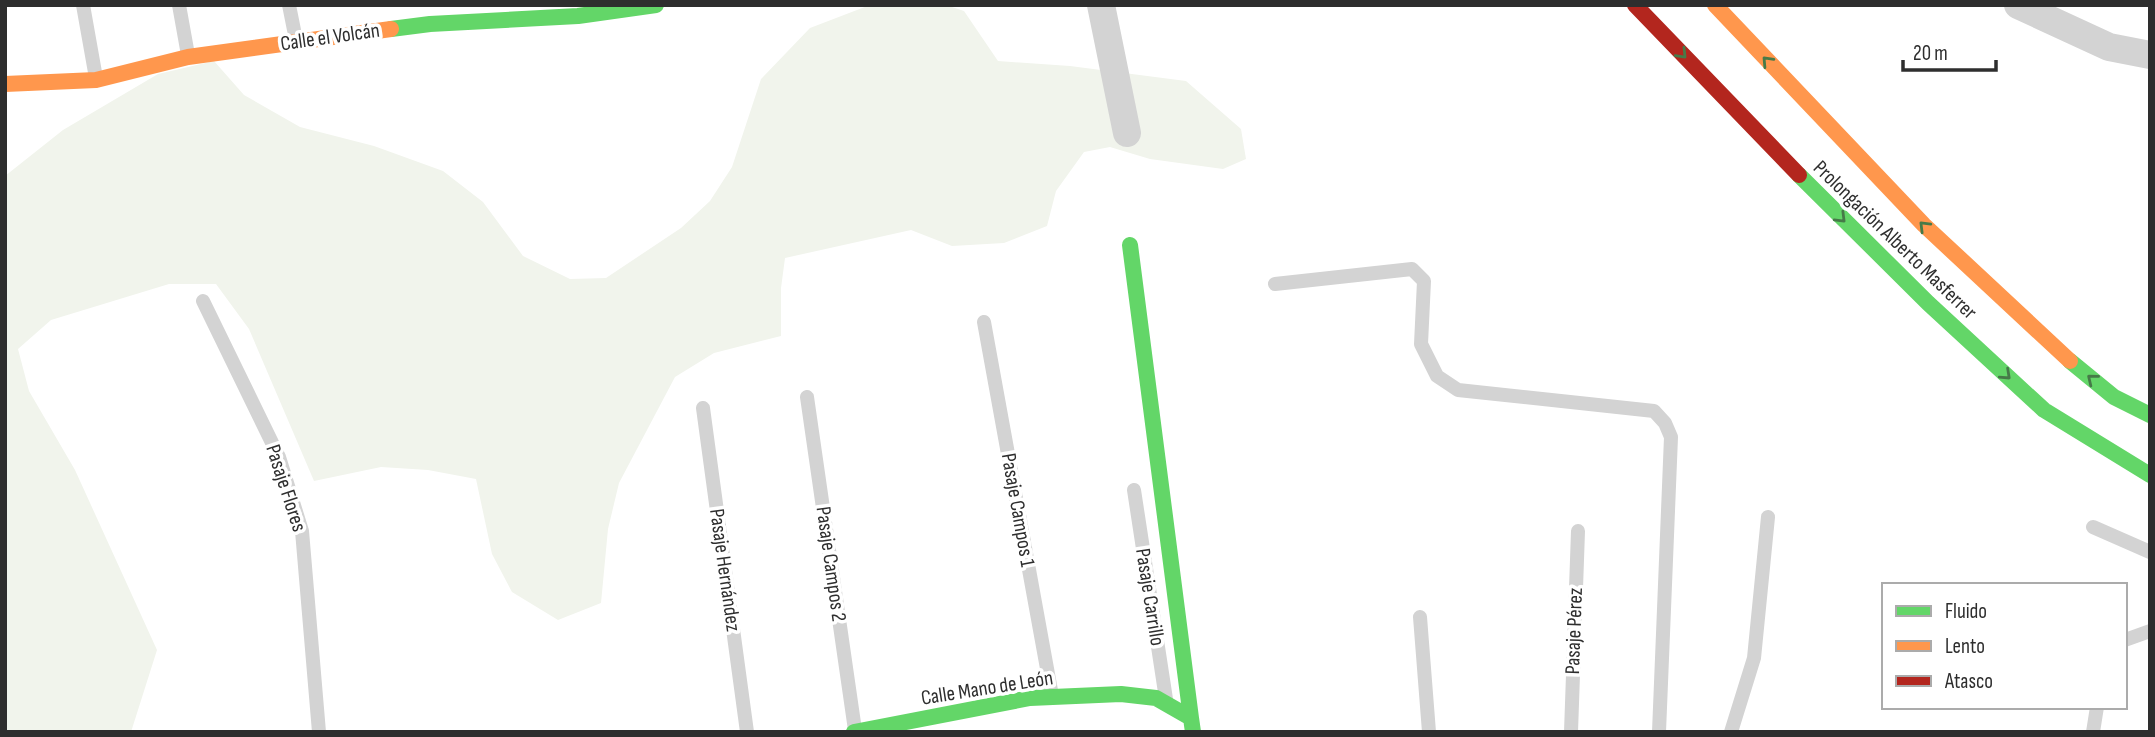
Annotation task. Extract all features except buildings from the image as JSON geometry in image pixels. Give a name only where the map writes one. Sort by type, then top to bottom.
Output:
[{"type":"street","name":"Calle el Volcán","points":[[5,84],[96,80],[188,57],[430,24],[656,5]]},
{"type":"street","points":[[1101,5],[1128,133]]},
{"type":"street","name":"Prolongación Alberto Masferrer","points":[[1635,5],[1835,212],[2034,401],[2139,471],[2150,475]]},
{"type":"street","name":"Prolongación Alberto Masferrer","points":[[1715,5],[1924,225],[2032,328],[2114,397],[2150,415]]},
{"type":"street","points":[[2018,5],[2109,47],[2150,55]]},
{"type":"street","points":[[1130,245],[1192,725]]},
{"type":"street","name":"Calle Mano de León","points":[[854,732],[1030,698],[1121,694],[1156,698],[1192,725]]},
{"type":"lane","points":[[83,5],[96,80]]},
{"type":"lane","points":[[179,5],[188,57]]},
{"type":"lane","points":[[289,5],[297,41]]},
{"type":"lane","points":[[1275,284],[1412,269],[1424,281],[1421,344],[1437,376],[1458,390],[1654,411],[1665,423],[1671,437],[1659,732]]},
{"type":"lane","name":"Pasaje Flores","points":[[203,300],[279,457],[302,531],[319,732]]},
{"type":"lane","name":"Pasaje Campos 1","points":[[984,322],[1052,697]]},
{"type":"lane","name":"Pasaje Campos 2","points":[[807,397],[854,732]]},
{"type":"lane","name":"Pasaje Hernández","points":[[703,408],[747,732]]},
{"type":"lane","name":"Pasaje Carrillo","points":[[1133,490],[1166,704]]},
{"type":"lane","points":[[1731,732],[1754,658],[1768,517]]},
{"type":"lane","points":[[2093,527],[2150,552]]},
{"type":"lane","name":"Pasaje Pérez","points":[[1571,732],[1578,531]]},
{"type":"lane","points":[[1420,617],[1429,732]]},
{"type":"lane","points":[[2127,639],[2150,631]]},
{"type":"lane","points":[[2094,732],[2097,709]]},
{"type":"shaded area","points":[[870,5],[946,5],[964,11],[998,61],[1070,66],[1186,81],[1241,129],[1246,159],[1223,169],[1150,159],[1110,147],[1084,152],[1056,191],[1047,226],[1004,243],[952,246],[911,230],[785,258],[781,288],[781,336],[714,353],[675,377],[619,483],[608,529],[601,603],[558,620],[512,592],[492,554],[476,479],[428,470],[381,467],[314,481],[249,329],[216,284],[169,284],[51,320],[18,349],[29,391],[75,470],[157,650],[131,732],[5,732],[5,176],[63,130],[158,74],[214,61],[244,95],[300,127],[374,146],[443,171],[483,202],[523,256],[570,279],[606,278],[681,228],[710,201],[732,167],[761,79],[810,28]]},
{"type":"traffic: fast","points":[[391,29],[430,24],[578,16],[656,5]]},
{"type":"traffic: fast","points":[[1799,175],[1928,303],[2044,410],[2150,475]]},
{"type":"traffic: fast","points":[[1130,245],[1191,718]]},
{"type":"traffic: fast","points":[[2070,361],[2114,397],[2150,415]]},
{"type":"traffic: fast","points":[[854,732],[1030,698],[1121,694],[1156,698],[1191,718],[1193,732]]},
{"type":"traffic: slow","points":[[1715,5],[1924,225],[2070,361]]},
{"type":"traffic: slow","points":[[5,84],[96,80],[188,57],[391,29]]},
{"type":"traffic: jam","points":[[1635,5],[1799,175]]}]
